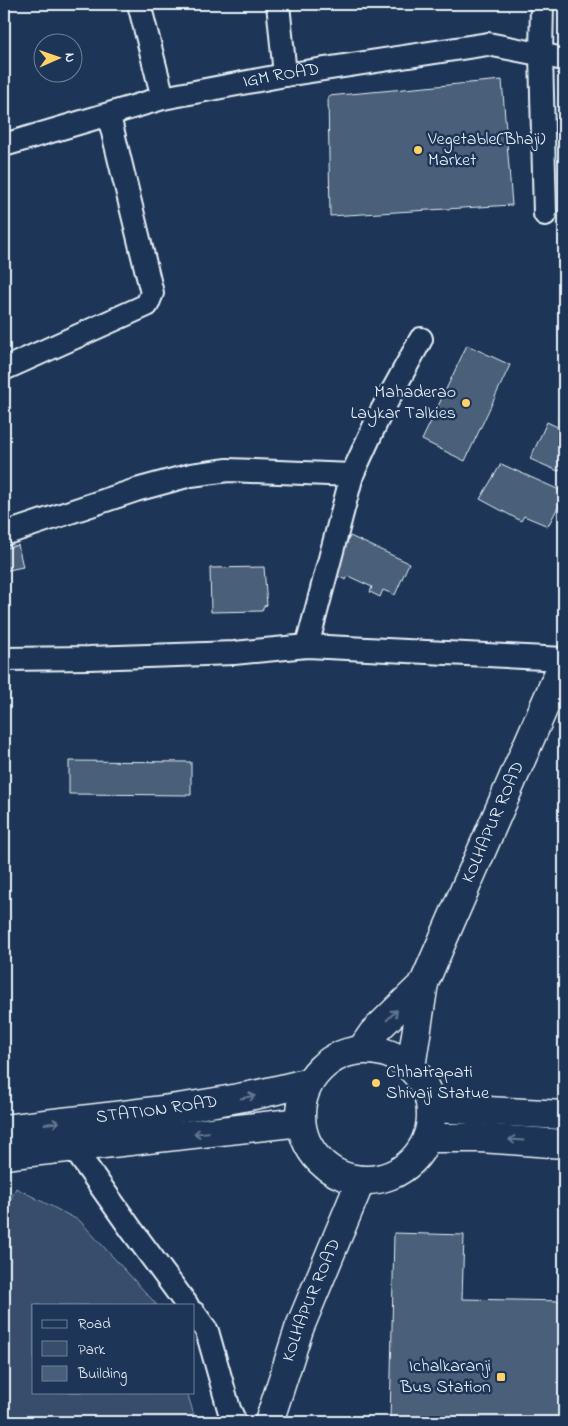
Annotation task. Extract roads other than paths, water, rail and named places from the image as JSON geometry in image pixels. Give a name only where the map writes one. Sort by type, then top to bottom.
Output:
[{"type":"main road","name":"KOLHAPUR ROAD","points":[[412,1067],[424,983],[564,660]]},
{"type":"main road","name":"KOLHAPUR ROAD","points":[[362,1049],[373,1034],[424,983]]},
{"type":"main road","points":[[362,1049],[383,1052],[399,1057],[412,1067],[428,1095],[432,1108],[427,1138],[416,1157],[399,1171],[379,1179],[361,1180],[337,1174],[319,1162],[307,1144],[302,1122],[301,1102],[309,1082],[323,1065],[329,1061],[341,1054],[362,1049]]},
{"type":"main road","name":"STATION ROAD","points":[[4,1129],[232,1100],[309,1082]]},
{"type":"main road","points":[[432,1108],[564,1115]]},
{"type":"main road","name":"STATION ROAD","points":[[4,1155],[302,1122]]},
{"type":"main road","points":[[427,1138],[480,1138],[564,1144]]},
{"type":"main road","name":"KOLHAPUR ROAD","points":[[269,1422],[299,1330],[361,1180]]},
{"type":"street","points":[[139,4],[163,98]]},
{"type":"street","points":[[278,4],[285,74]]},
{"type":"street","points":[[542,4],[541,54],[545,214]]},
{"type":"street","name":"IGM ROAD","points":[[4,146],[163,98],[285,74],[488,44],[564,59]]},
{"type":"street","points":[[4,369],[147,305],[152,294],[108,116]]},
{"type":"street","points":[[307,646],[352,475],[380,414],[421,339]]},
{"type":"street","points":[[4,534],[136,490],[191,475],[228,470],[352,475]]},
{"type":"street","points":[[4,659],[234,653],[307,646],[564,660]]},
{"type":"street","points":[[73,1147],[186,1304]]},
{"type":"street","points":[[195,1314],[207,1331],[229,1409],[235,1422]]},
{"type":"place","name":"Vegetable(Bhaji) Market","points":[[418,150]]},
{"type":"place","name":"Mahaderao Laykar Talkies","points":[[466,403]]},
{"type":"place","name":"Chhatrapati Shivaji Statue","points":[[376,1083]]},
{"type":"place","name":"Ichalkaranji Bus Station","points":[[501,1377]]}]
